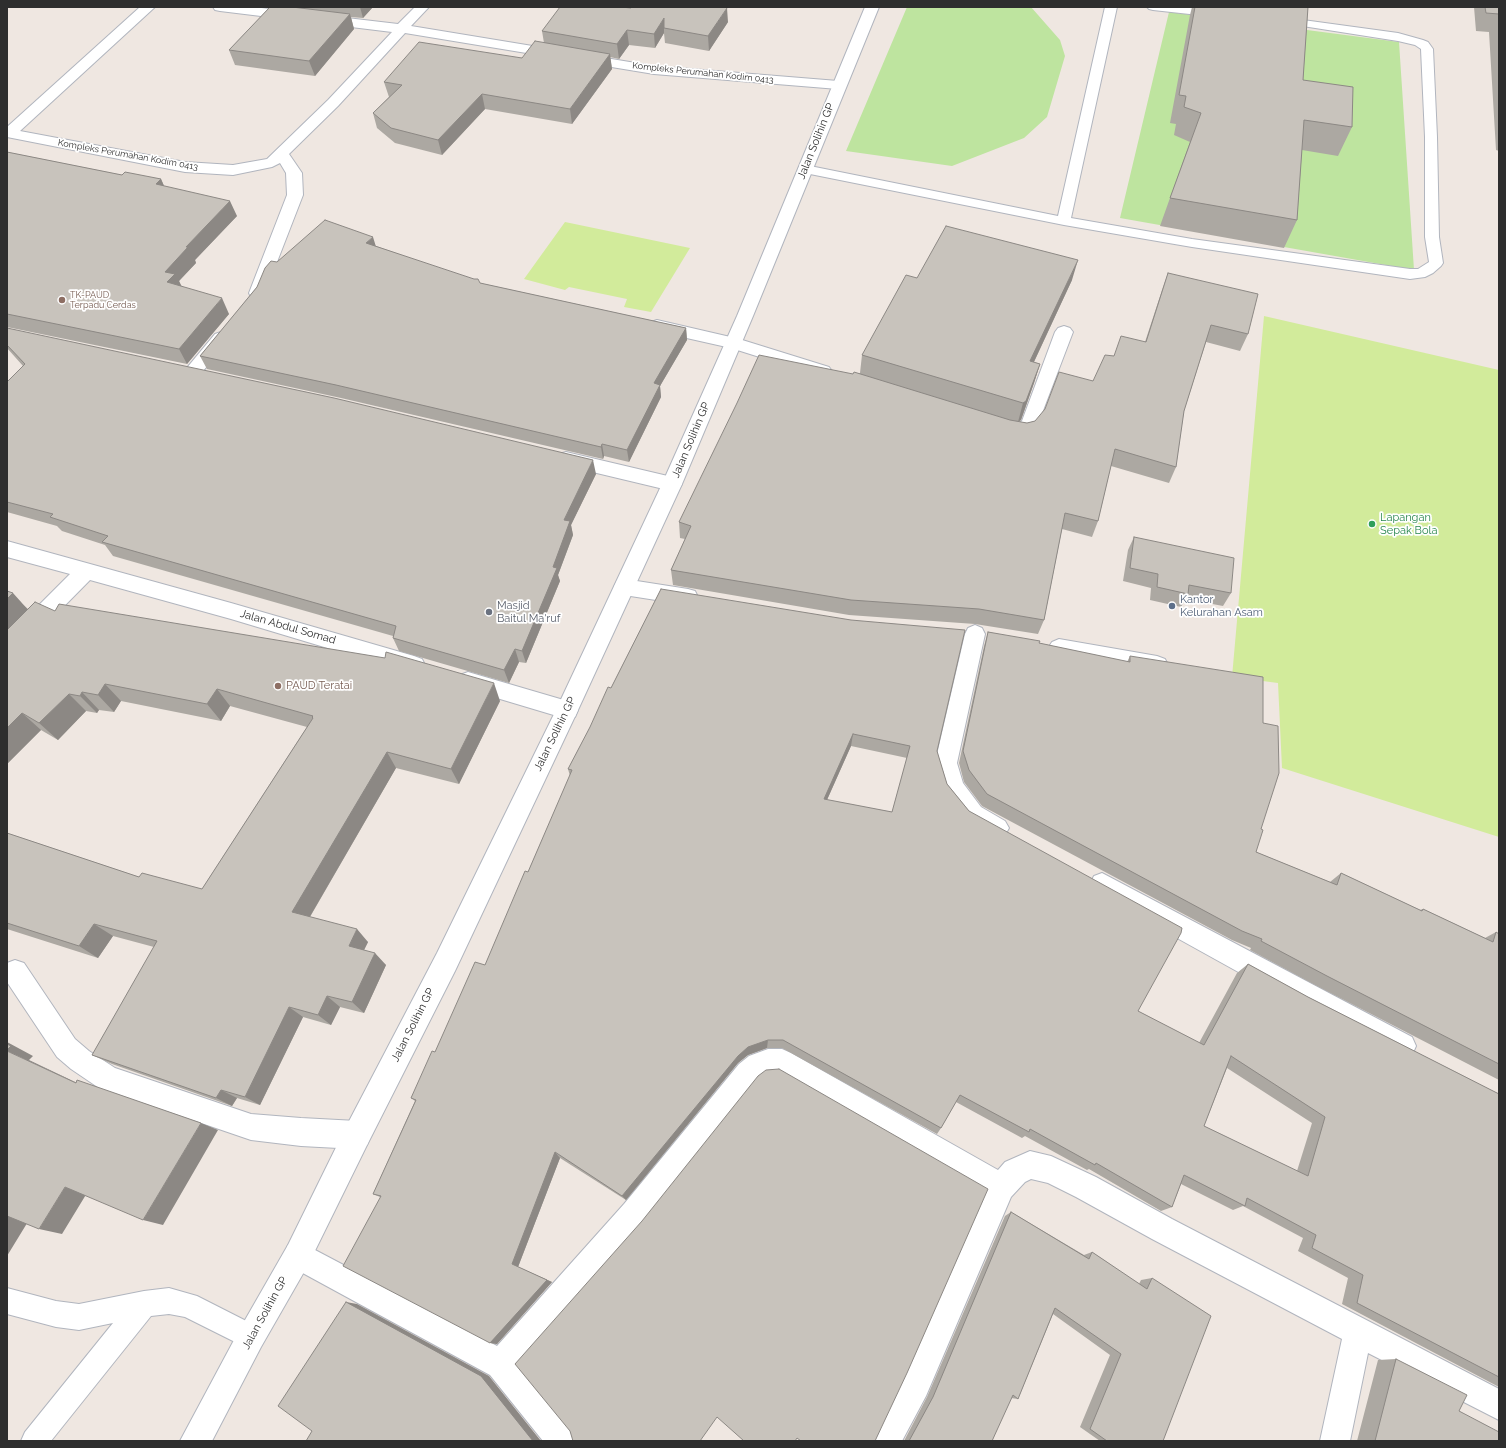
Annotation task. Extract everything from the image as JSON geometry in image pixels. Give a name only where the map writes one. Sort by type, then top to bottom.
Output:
[{"type":"street","name":"Kompleks Perumahan Kodim 0413","points":[[8,133],[148,7]]},
{"type":"street","name":"Kompleks Perumahan Kodim 0413","points":[[220,7],[403,29],[654,70],[838,85]]},
{"type":"street","name":"Kompleks Perumahan Kodim 0413","points":[[8,133],[185,167],[233,170],[272,162],[333,103],[422,7]]},
{"type":"street","name":"Jalan Solihin GP","points":[[195,1441],[251,1337],[298,1255],[357,1134],[446,962],[567,710],[672,484],[745,316],[838,85],[860,38],[872,7]]},
{"type":"street","points":[[246,307],[256,295],[295,195],[294,173],[281,154]]},
{"type":"street","points":[[642,323],[733,343],[838,376]]},
{"type":"street","points":[[192,373],[231,325]]},
{"type":"street","points":[[987,422],[1012,430],[1022,431],[1030,424],[1064,332]]},
{"type":"street","points":[[548,455],[672,484]]},
{"type":"street","name":"Jalan Abdul Somad","points":[[7,549],[231,610],[430,669]]},
{"type":"street","points":[[7,651],[86,571]]},
{"type":"street","points":[[624,587],[709,601]]},
{"type":"street","points":[[975,635],[946,763],[954,788],[973,814],[1015,837]]},
{"type":"street","points":[[1038,645],[1179,668]]},
{"type":"street","points":[[452,676],[567,710]]},
{"type":"street","points":[[1085,875],[1305,995],[1423,1056]]},
{"type":"street","points":[[15,972],[66,1048],[80,1060],[108,1079],[251,1127],[285,1131],[357,1134]]},
{"type":"street","points":[[501,1364],[634,1214],[748,1073],[758,1064],[782,1062],[1002,1187]]},
{"type":"street","points":[[886,1441],[915,1385],[1002,1187],[1015,1172],[1030,1165],[1051,1170],[1499,1405]]},
{"type":"street","points":[[298,1255],[501,1364],[563,1441]]},
{"type":"street","points":[[1335,1441],[1358,1331]]},
{"type":"lane","points":[[1064,221],[1111,7]]},
{"type":"lane","points":[[1153,7],[1229,15]]},
{"type":"lane","points":[[805,169],[1064,221],[1192,243],[1410,274],[1420,274],[1428,270],[1436,263],[1432,237],[1431,137],[1427,49],[1419,42],[1398,37],[1268,19]]},
{"type":"lane","points":[[7,1301],[56,1314],[78,1317],[144,1304],[169,1301],[188,1305],[251,1337]]},
{"type":"lane","points":[[34,1441],[144,1304]]},
{"type":"green space","points":[[907,7],[1031,7],[1060,40],[1065,56],[1047,117],[1024,138],[952,166],[846,151]]},
{"type":"green space","points":[[1169,12],[1399,42],[1414,270],[1120,218]]},
{"type":"green space","points":[[565,222],[690,248],[651,312],[624,307],[627,299],[569,287],[565,290],[524,279]]},
{"type":"green space","name":"Lapangan Sepak Bola","points":[[1264,316],[1499,370],[1499,837],[1282,768],[1278,683],[1232,677]]},
{"type":"building","points":[[270,7],[292,7],[350,14],[309,61],[229,50]]},
{"type":"building","points":[[560,7],[727,8],[708,36],[664,28],[664,18],[654,34],[627,30],[617,44],[542,31]]},
{"type":"building","points":[[1195,7],[1308,7],[1303,80],[1353,87],[1352,127],[1304,120],[1297,220],[1170,198],[1201,113],[1184,107],[1186,96],[1179,95]]},
{"type":"building","points":[[1485,7],[1499,7],[1499,14],[1486,13]]},
{"type":"building","points":[[535,41],[610,54],[570,109],[482,94],[438,140],[391,128],[373,113],[402,85],[384,82],[419,42],[522,58]]},
{"type":"building","points":[[7,152],[122,175],[125,172],[161,179],[156,184],[230,201],[186,247],[188,247],[165,272],[175,274],[167,282],[222,298],[179,349],[7,314]]},
{"type":"building","points":[[325,220],[373,237],[366,243],[474,279],[478,279],[480,283],[686,328],[654,383],[660,385],[627,450],[602,444],[601,447],[336,385],[200,356],[257,287],[265,268],[271,261],[277,262]]},
{"type":"building","points":[[946,226],[1078,260],[1030,361],[1040,364],[1026,401],[1023,403],[862,355],[906,275],[917,278]]},
{"type":"building","points":[[1168,273],[1258,294],[1248,334],[1211,325],[1184,411],[1176,467],[1115,449],[1098,521],[1065,513],[1044,620],[979,609],[851,600],[671,570],[691,526],[679,522],[759,355],[853,374],[854,372],[1010,420],[1027,423],[1035,421],[1045,409],[1059,372],[1093,381],[1105,355],[1114,356],[1121,336],[1146,342]]},
{"type":"building","points":[[7,328],[334,398],[593,460],[564,520],[570,521],[553,567],[557,568],[522,651],[515,649],[504,670],[393,638],[396,626],[102,542],[108,536],[50,517],[53,514],[7,502],[7,382],[25,364],[7,345]]},
{"type":"building","points":[[1134,537],[1234,558],[1231,593],[1189,585],[1188,594],[1157,587],[1158,574],[1130,568]]},
{"type":"building","points":[[661,589],[851,620],[965,630],[937,751],[947,784],[969,811],[1182,928],[1181,933],[1138,1011],[1204,1045],[1248,964],[1308,997],[1499,1094],[1499,1377],[1357,1303],[1363,1275],[1312,1248],[1316,1235],[1247,1198],[1245,1206],[1184,1175],[1172,1207],[1096,1163],[1095,1165],[1030,1129],[1029,1132],[960,1095],[941,1128],[783,1040],[768,1040],[748,1047],[738,1056],[622,1196],[555,1152],[512,1264],[547,1280],[490,1343],[343,1266],[381,1196],[373,1194],[416,1100],[411,1098],[432,1051],[435,1052],[475,962],[485,965],[525,871],[528,872],[572,770],[568,769],[590,727],[608,687],[611,688]],"holes":[[[853,734],[910,746],[892,812],[824,799]],[[1231,1056],[1325,1117],[1308,1176],[1204,1126]]]},
{"type":"building","points":[[7,591],[13,593],[7,599]]},
{"type":"building","points":[[35,602],[55,611],[59,604],[385,658],[386,652],[494,683],[451,769],[387,752],[292,912],[357,929],[349,946],[375,953],[352,1002],[327,996],[318,1015],[289,1007],[245,1097],[221,1090],[216,1098],[92,1055],[157,941],[94,924],[79,946],[7,923],[7,833],[139,877],[142,873],[202,889],[313,716],[217,689],[207,704],[105,684],[98,695],[82,692],[80,696],[69,694],[39,723],[22,713],[7,728],[7,630]]},
{"type":"building","points":[[988,632],[1040,641],[1039,643],[1130,662],[1130,656],[1263,677],[1263,723],[1278,726],[1279,773],[1261,829],[1263,830],[1256,852],[1337,885],[1341,873],[1493,942],[1496,932],[1499,934],[1499,1064],[1327,976],[1261,941],[1262,939],[1242,931],[987,794],[969,770],[963,751]]},
{"type":"building","points":[[7,1044],[11,1046],[7,1050]]},
{"type":"building","points":[[7,1051],[76,1083],[77,1080],[201,1123],[143,1220],[65,1187],[39,1229],[7,1216]]},
{"type":"building","points":[[779,1069],[988,1189],[907,1373],[875,1441],[801,1441],[797,1438],[795,1441],[744,1441],[717,1417],[700,1441],[573,1441],[570,1431],[515,1364],[642,1221],[758,1076],[766,1070]]},
{"type":"building","points":[[1011,1212],[1089,1259],[1092,1252],[1147,1289],[1152,1278],[1211,1316],[1163,1441],[1107,1441],[1090,1429],[1121,1354],[1055,1308],[1018,1399],[1013,1395],[992,1441],[909,1441],[933,1397]]},
{"type":"building","points":[[346,1302],[481,1376],[533,1441],[306,1441],[312,1431],[278,1406]]},
{"type":"building","points":[[1396,1359],[1467,1395],[1459,1411],[1499,1432],[1499,1441],[1375,1441]]},
{"type":"place","name":"TK-PAUD Terpadu Cerdas","points":[[62,300]]},
{"type":"place","name":"Lapangan Sepak Bola","points":[[1372,524]]},
{"type":"place","name":"Kantor Kelurahan Asam","points":[[1172,606]]},
{"type":"place","name":"Masjid Baitul Ma'ruf","points":[[489,612]]},
{"type":"place","name":"PAUD Teratai","points":[[278,686]]}]
